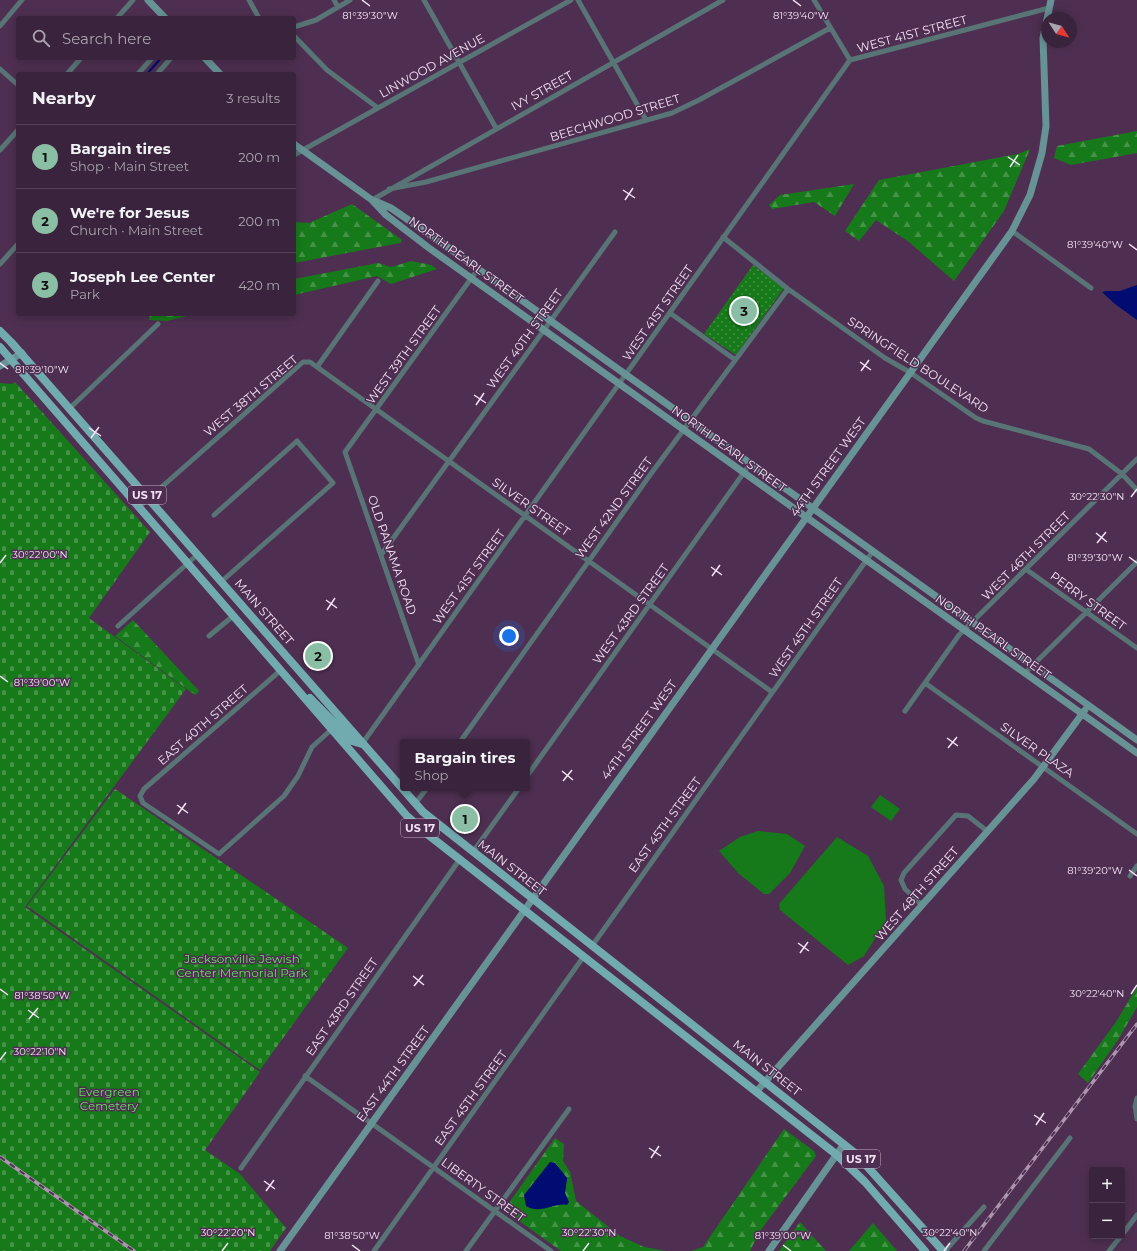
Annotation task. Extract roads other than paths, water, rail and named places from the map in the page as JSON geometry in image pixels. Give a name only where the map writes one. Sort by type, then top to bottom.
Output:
[{"type":"main road","name":"MAIN STREET","points":[[0,332],[22,353],[150,498],[400,787]]},
{"type":"main road","name":"US 17","points":[[0,347],[407,816],[426,833],[837,1155],[865,1182],[925,1251]]},
{"type":"main road","points":[[293,684],[320,707],[352,741],[362,744]]},
{"type":"main road","name":"MAIN STREET","points":[[404,791],[434,822],[844,1144],[872,1170],[944,1251]]},
{"type":"street","points":[[0,26],[22,0]]},
{"type":"street","points":[[119,16],[133,0]]},
{"type":"street","points":[[148,0],[163,16]]},
{"type":"street","points":[[248,0],[258,16]]},
{"type":"street","points":[[334,0],[338,7]]},
{"type":"street","points":[[296,26],[316,20],[350,0]]},
{"type":"street","points":[[424,0],[496,128]]},
{"type":"street","name":"LINWOOD AVENUE","points":[[296,154],[571,0]]},
{"type":"street","points":[[578,0],[646,120]]},
{"type":"street","name":"IVY STREET","points":[[372,200],[723,0]]},
{"type":"street","points":[[814,0],[850,60]]},
{"type":"street","name":"44TH STREET WEST","points":[[524,909],[1012,231],[1030,195],[1039,167],[1044,142],[1046,104],[1042,38],[1051,0]]},
{"type":"street","name":"WEST 41ST STREET","points":[[362,744],[850,60],[1049,8]]},
{"type":"street","name":"BEECHWOOD STREET","points":[[390,189],[426,182],[682,109],[830,28]]},
{"type":"street","points":[[296,38],[327,70],[378,108]]},
{"type":"street","points":[[69,72],[79,60]]},
{"type":"street","points":[[140,72],[150,60]]},
{"type":"street","points":[[159,72],[169,60]]},
{"type":"street","points":[[207,60],[218,72]]},
{"type":"street","points":[[0,69],[16,83]]},
{"type":"street","points":[[0,150],[16,132]]},
{"type":"street","name":"NORTH PEARL STREET","points":[[296,146],[372,200],[386,215],[471,278],[1137,753]]},
{"type":"street","name":"NORTH PEARL STREET","points":[[372,200],[391,208],[478,269],[1137,740]]},
{"type":"street","points":[[1012,231],[1091,288]]},
{"type":"street","name":"WEST 40TH STREET","points":[[381,556],[615,232]]},
{"type":"street","name":"SPRINGFIELD BOULEVARD","points":[[723,237],[788,289],[885,358],[911,373],[983,421],[1089,449],[1122,474],[1137,490]]},
{"type":"street","points":[[0,264],[16,246]]},
{"type":"street","name":"WEST 39TH STREET","points":[[345,452],[478,269]]},
{"type":"street","name":"WEST 38TH STREET","points":[[140,507],[303,362],[310,362],[317,367],[378,281]]},
{"type":"street","name":"WEST 42ND STREET","points":[[462,739],[734,359],[744,350],[788,289]]},
{"type":"street","points":[[670,313],[734,359]]},
{"type":"street","points":[[70,408],[158,324]]},
{"type":"street","points":[[0,366],[22,353]]},
{"type":"street","name":"SILVER STREET","points":[[317,367],[772,692]]},
{"type":"street","points":[[214,515],[297,441],[333,483],[222,581]]},
{"type":"street","name":"OLD PANAMA ROAD","points":[[345,452],[419,665]]},
{"type":"street","name":"WEST 46TH STREET","points":[[905,711],[959,635],[1027,570],[1137,459]]},
{"type":"street","name":"WEST 43RD STREET","points":[[530,772],[750,464]]},
{"type":"street","name":"WEST 45TH STREET","points":[[756,716],[873,551]]},
{"type":"street","points":[[118,626],[198,554]]},
{"type":"street","points":[[1025,673],[1137,562]]},
{"type":"street","name":"PERRY STREET","points":[[1027,570],[1137,648]]},
{"type":"street","points":[[209,636],[233,616]]},
{"type":"street","name":"EAST 40TH STREET","points":[[281,670],[144,789],[140,796],[143,803],[219,854],[284,796],[298,776],[312,747],[332,729]]},
{"type":"street","name":"SILVER PLAZA","points":[[925,683],[1137,834]]},
{"type":"street","name":"WEST 48TH STREET","points":[[756,1092],[1044,767],[1089,706]]},
{"type":"street","name":"EAST 45TH STREET","points":[[592,946],[756,716]]},
{"type":"street","points":[[415,804],[425,791]]},
{"type":"street","points":[[473,852],[517,791]]},
{"type":"street","points":[[922,905],[905,889],[901,880],[904,873],[956,815],[968,816],[986,831]]},
{"type":"street","name":"EAST 43RD STREET","points":[[241,1168],[460,859]]},
{"type":"street","points":[[1130,876],[1137,866]]},
{"type":"street","name":"EAST 44TH STREET","points":[[280,1251],[524,909]]},
{"type":"street","name":"EAST 45TH STREET","points":[[374,1251],[584,956]]},
{"type":"street","name":"LIBERTY STREET","points":[[305,1076],[434,1166],[551,1251]]},
{"type":"street","points":[[1137,1098],[1135,1106],[1137,1119]]},
{"type":"street","points":[[466,1251],[569,1109]]},
{"type":"street","points":[[984,1251],[1070,1138]]},
{"type":"street","points":[[769,1251],[844,1144]]},
{"type":"street","points":[[944,1251],[984,1207]]},
{"type":"street","points":[[1125,1231],[1137,1215]]},
{"type":"street","points":[[1110,1251],[1119,1239]]},
{"type":"waterway","points":[[149,72],[159,60]]},
{"type":"railway","points":[[964,1251],[1137,1024]]},
{"type":"railway","points":[[0,1157],[134,1251]]},
{"type":"place","name":"Joseph Lee Center","points":[[744,311]]},
{"type":"place","name":"We're for Jesus","points":[[318,656]]},
{"type":"place","name":"Bargain tires","points":[[465,819]]},
{"type":"park label","name":"Jacksonville Jewish Center Memorial Park","points":[[242,966]]},
{"type":"park label","name":"Evergreen Cemetery","points":[[109,1099]]}]
